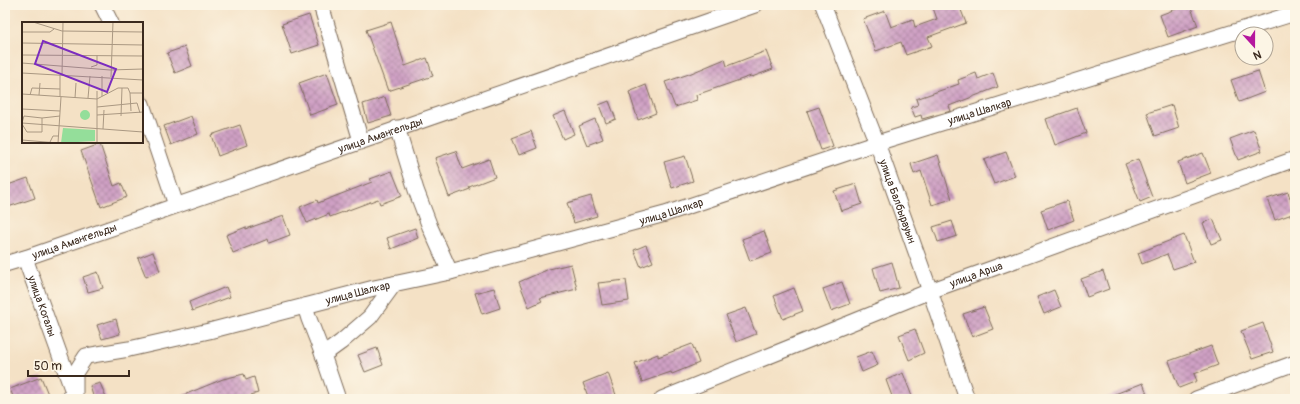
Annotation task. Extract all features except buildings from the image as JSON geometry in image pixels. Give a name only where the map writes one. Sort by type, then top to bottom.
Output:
[{"type":"street","points":[[102,5],[110,22]]},
{"type":"street","points":[[321,5],[361,141]]},
{"type":"street","name":"улица Амангельды","points":[[5,264],[755,5]]},
{"type":"street","name":"улица Балбырауын","points":[[823,5],[877,143],[967,399]]},
{"type":"street","name":"улица Шалкар","points":[[72,398],[75,373],[86,356],[129,349],[202,333],[394,284],[450,272],[665,214],[877,143],[1295,12]]},
{"type":"street","points":[[143,107],[176,205]]},
{"type":"street","points":[[397,128],[416,190],[430,227],[450,272]]},
{"type":"street","name":"улица Арша","points":[[662,399],[930,291],[1295,159]]},
{"type":"street","name":"улица Когалы","points":[[25,258],[72,398]]},
{"type":"street","points":[[323,355],[341,342],[370,317],[394,284]]},
{"type":"street","points":[[305,306],[338,399]]},
{"type":"street","points":[[1196,399],[1295,363]]}]
